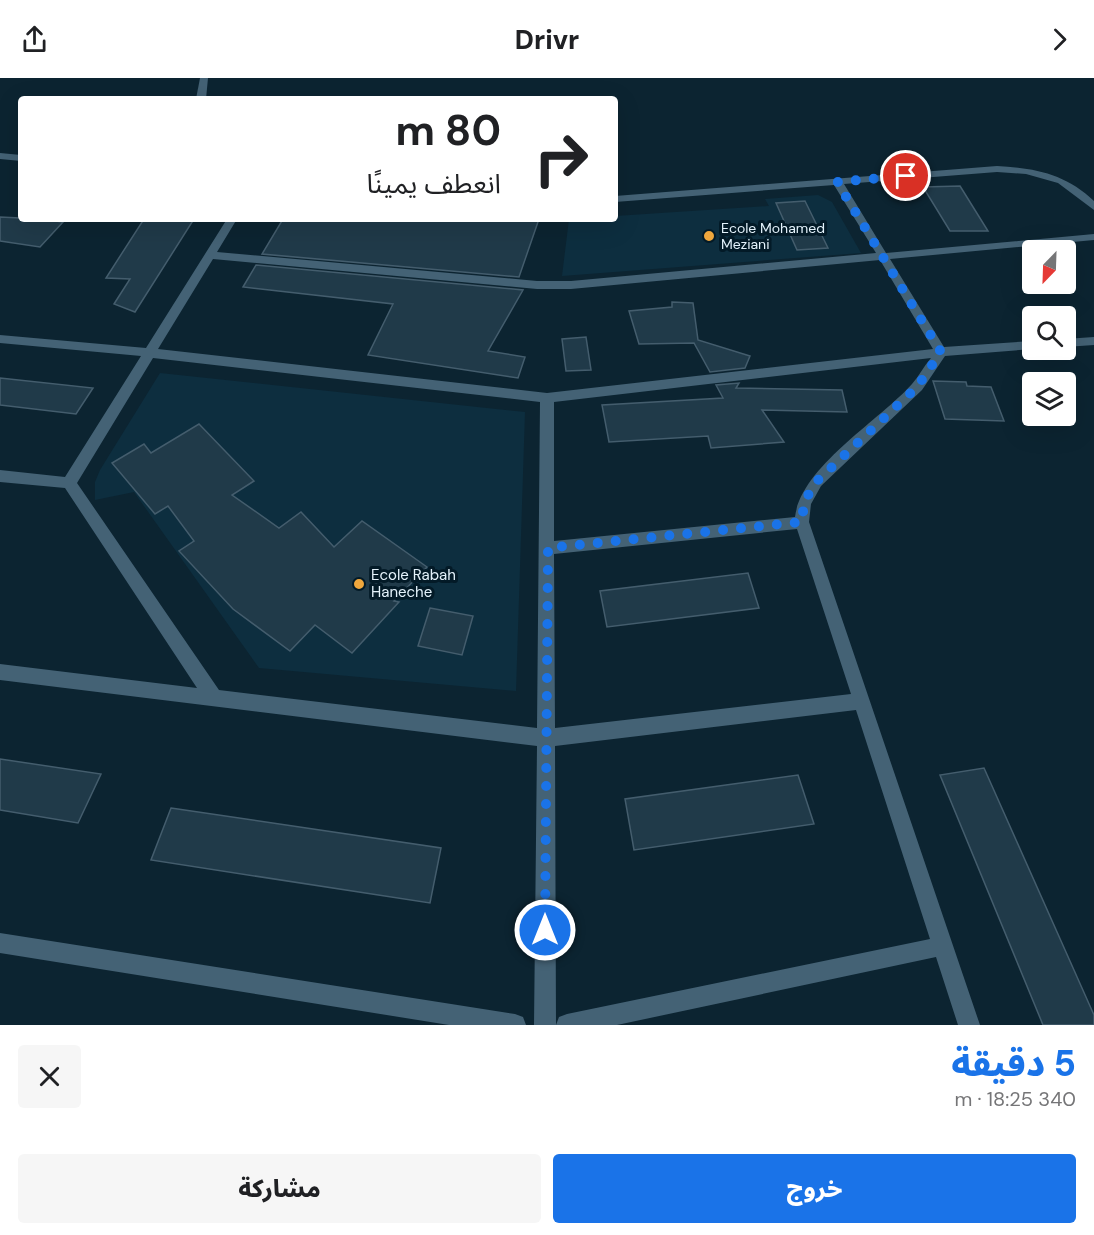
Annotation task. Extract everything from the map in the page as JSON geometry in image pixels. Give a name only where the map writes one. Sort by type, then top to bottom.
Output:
[{"type":"street","points":[[201,96],[204,78]]},
{"type":"street","points":[[0,156],[18,158]]},
{"type":"street","points":[[618,199],[997,170],[1031,170],[1059,179],[1079,190],[1094,207]]},
{"type":"street","points":[[837,182],[941,352]]},
{"type":"street","points":[[69,483],[230,222]]},
{"type":"street","points":[[210,255],[537,285],[560,285],[1094,237]]},
{"type":"street","points":[[0,339],[151,352],[547,398],[941,352],[1022,346]]},
{"type":"street","points":[[1076,342],[1094,341]]},
{"type":"street","points":[[941,352],[917,387],[816,482],[804,502],[802,522],[969,1025]]},
{"type":"street","points":[[545,1025],[547,398]]},
{"type":"street","points":[[0,476],[69,483]]},
{"type":"street","points":[[69,483],[214,698]]},
{"type":"street","points":[[548,548],[802,522]]},
{"type":"street","points":[[0,672],[547,738],[862,701]]},
{"type":"street","points":[[0,943],[515,1025]]},
{"type":"street","points":[[567,1025],[943,946]]},
{"type":"shaded area","name":"Ecole Mohamed Meziani","points":[[818,195],[832,202],[861,253],[562,276],[569,222],[618,222],[618,216],[769,206],[765,199]]},
{"type":"shaded area","name":"Ecole Rabah Haneche","points":[[160,373],[525,412],[516,691],[259,668],[134,492],[95,500],[95,482],[100,470]]},
{"type":"building","points":[[960,186],[988,231],[950,231],[923,187]]},
{"type":"building","points":[[805,201],[828,248],[797,250],[776,203]]},
{"type":"building","points":[[0,217],[18,218],[18,222],[63,222],[40,247],[0,241]]},
{"type":"building","points":[[142,222],[192,222],[135,312],[114,304],[130,279],[106,278]]},
{"type":"building","points":[[281,222],[538,222],[519,277],[262,254]]},
{"type":"building","points":[[256,265],[523,290],[488,351],[525,357],[518,378],[368,355],[393,304],[243,287]]},
{"type":"building","points":[[672,302],[693,303],[698,340],[750,356],[745,368],[710,372],[694,343],[639,344],[629,311],[672,307]]},
{"type":"building","points":[[586,337],[591,370],[566,371],[562,339]]},
{"type":"building","points":[[0,378],[93,388],[76,414],[0,405]]},
{"type":"building","points":[[933,381],[966,382],[967,386],[991,387],[1004,421],[945,419]]},
{"type":"building","points":[[739,383],[736,388],[842,390],[847,412],[762,410],[784,442],[711,448],[708,436],[609,442],[602,405],[723,398],[716,385]]},
{"type":"building","points":[[199,424],[254,481],[232,495],[279,528],[301,512],[334,547],[362,521],[427,567],[394,601],[399,602],[352,653],[315,625],[290,651],[233,609],[179,551],[194,541],[168,506],[155,514],[112,463],[144,444],[151,453]]},
{"type":"building","points":[[748,573],[759,608],[607,627],[600,591]]},
{"type":"building","points":[[430,608],[473,616],[462,655],[418,646]]},
{"type":"building","points":[[0,759],[101,774],[78,823],[0,810]]},
{"type":"building","points":[[984,768],[1094,1015],[1094,1025],[1043,1025],[940,775]]},
{"type":"building","points":[[798,775],[814,824],[634,850],[625,799]]},
{"type":"building","points":[[171,808],[441,848],[430,903],[151,860]]},
{"type":"place","name":"Ecole Mohamed Meziani","points":[[709,236]]},
{"type":"place","name":"Ecole Rabah Haneche","points":[[359,584]]},
{"type":"route","points":[[545,930],[548,548],[802,522],[804,502],[816,482],[917,387],[941,352],[837,182],[906,176]]}]
